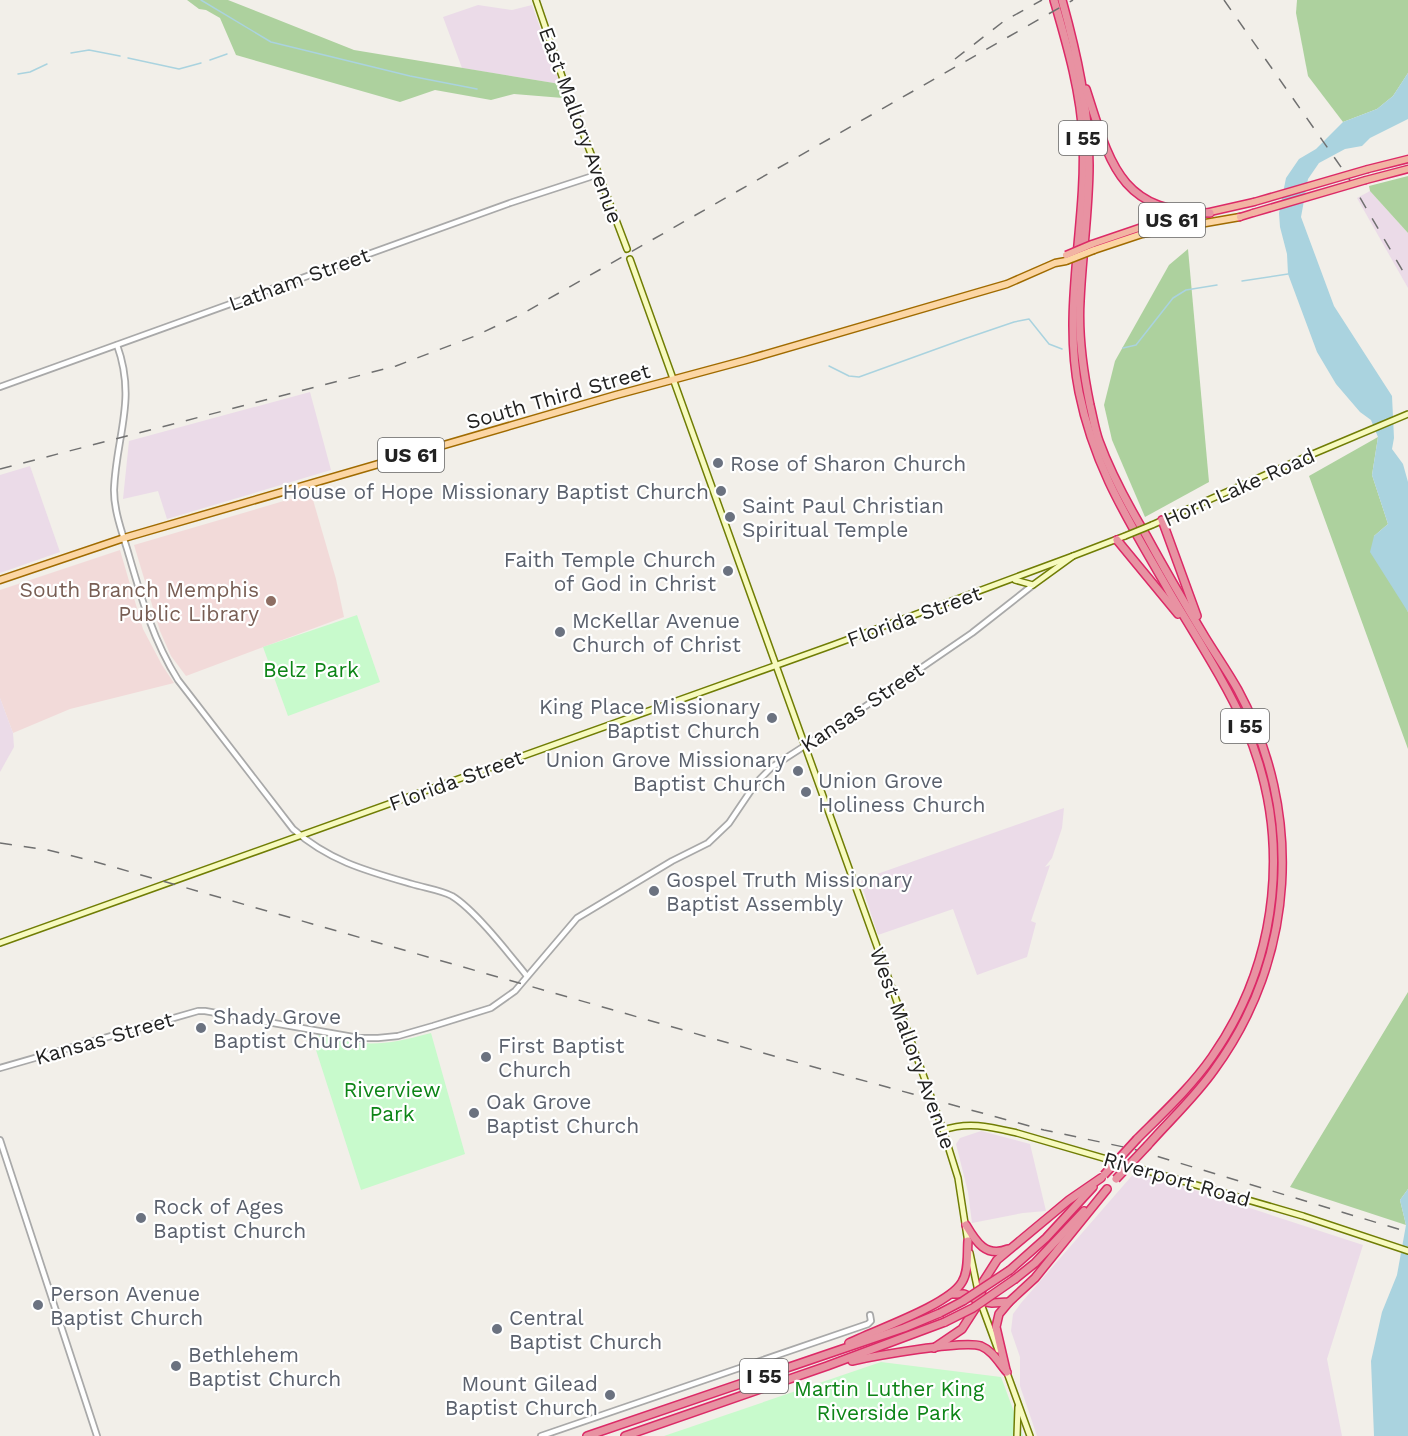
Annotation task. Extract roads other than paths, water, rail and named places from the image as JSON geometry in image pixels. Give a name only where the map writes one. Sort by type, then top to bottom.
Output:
[{"type":"highway","name":"I 55","points":[[625,1436],[945,1322],[973,1308],[1015,1279],[1077,1222],[1214,1071],[1255,1000],[1270,958],[1282,893],[1279,810],[1270,769],[1257,729],[1237,689],[1200,637],[1117,502],[1101,468],[1089,433],[1079,390],[1073,354],[1073,308],[1083,139],[1079,99],[1054,0]]},
{"type":"highway","name":"I 55","points":[[587,1436],[823,1356],[940,1313],[1010,1270],[1046,1238],[1211,1058],[1230,1029],[1248,993],[1261,957],[1270,921],[1274,889],[1274,847],[1270,811],[1261,770],[1244,724],[1117,483],[1098,438],[1086,387],[1079,304],[1089,165],[1087,116],[1079,66],[1062,0]]},
{"type":"highway","points":[[1079,66],[1104,147],[1113,166],[1128,186],[1141,197],[1161,207],[1192,213],[1210,213]]},
{"type":"highway","name":"South Third Street","points":[[1066,258],[1139,228],[1254,202],[1408,159]]},
{"type":"highway","name":"South Third Street","points":[[1240,217],[1408,169]]},
{"type":"highway","points":[[1162,520],[1200,637]]},
{"type":"highway","points":[[1117,540],[1200,637]]},
{"type":"highway","points":[[934,1348],[962,1329],[980,1301],[983,1282],[997,1260],[1069,1200],[1102,1176]]},
{"type":"highway","points":[[1007,1372],[996,1327],[999,1314],[1035,1278],[1077,1222]]},
{"type":"highway","points":[[966,1225],[976,1243],[983,1249],[998,1252],[1013,1247]]},
{"type":"highway","points":[[823,1356],[914,1314],[951,1294],[963,1281],[968,1241]]},
{"type":"highway","points":[[951,1294],[964,1294],[980,1301],[999,1304],[1010,1302]]},
{"type":"highway","points":[[826,1366],[878,1355],[972,1344],[990,1351],[1007,1372]]},
{"type":"main road","name":"East Mallory Avenue","points":[[536,0],[567,91],[627,249]]},
{"type":"main road","name":"South Third Street","points":[[1093,247],[1142,234],[1240,217]]},
{"type":"main road","name":"South Third Street","points":[[0,580],[124,538],[1007,284],[1066,258]]},
{"type":"main road","points":[[630,259],[777,665]]},
{"type":"main road","name":"Horn Lake Road","points":[[1117,540],[1408,414]]},
{"type":"main road","name":"Kansas Street","points":[[1033,585],[1073,556],[1117,540]]},
{"type":"main road","name":"Florida Street","points":[[0,944],[777,665],[1073,556]]},
{"type":"main road","points":[[1014,579],[1033,585]]},
{"type":"main road","name":"West Mallory Avenue","points":[[777,665],[943,1130],[956,1173],[980,1301],[1030,1436]]},
{"type":"main road","name":"Riverport Road","points":[[943,1130],[975,1124],[1017,1133],[1303,1216],[1408,1251]]},
{"type":"main road","points":[[1017,1436],[1018,1402]]},
{"type":"street","name":"Latham Street","points":[[0,387],[510,203],[599,174]]},
{"type":"street","points":[[117,345],[127,390],[114,489],[116,510],[147,616],[156,639],[174,672],[286,820],[301,836],[323,853],[343,862],[450,895],[466,906],[527,976]]},
{"type":"street","name":"Kansas Street","points":[[0,1068],[205,1011],[358,1038],[398,1036],[491,1008],[515,991],[577,918],[672,861],[708,843],[729,823],[764,774],[972,633],[1033,585]]},
{"type":"street","points":[[0,1140],[97,1436]]},
{"type":"street","points":[[541,1436],[868,1324],[872,1321],[870,1315]]},
{"type":"water","points":[[1408,73],[1408,119],[1370,138],[1362,146],[1345,149],[1319,163],[1308,179],[1301,217],[1334,306],[1392,396],[1394,438],[1392,449],[1403,464],[1408,482],[1408,612],[1370,552],[1374,536],[1388,524],[1372,475],[1378,437],[1371,420],[1360,412],[1336,384],[1317,352],[1288,274],[1287,254],[1279,213],[1286,178],[1299,159],[1316,149],[1343,122],[1377,109],[1393,96]]},
{"type":"water","points":[[1408,1189],[1408,1436],[1374,1436],[1371,1361],[1382,1312],[1397,1275],[1406,1225],[1400,1200]]},
{"type":"waterway","points":[[201,0],[271,42],[410,76],[477,89]]},
{"type":"waterway","points":[[71,53],[89,50],[120,56]]},
{"type":"waterway","points":[[210,60],[227,54]]},
{"type":"waterway","points":[[128,58],[179,69],[201,63]]},
{"type":"waterway","points":[[18,74],[30,72],[47,64]]},
{"type":"waterway","points":[[1242,281],[1288,274]]},
{"type":"waterway","points":[[1123,348],[1136,345],[1173,298],[1186,290],[1217,285]]},
{"type":"waterway","points":[[829,366],[849,376],[859,377],[964,339],[1029,319],[1049,344],[1062,349]]},
{"type":"railway","points":[[955,59],[1004,21],[1042,0]]},
{"type":"railway","points":[[0,469],[396,366],[475,336],[522,314],[1073,0]]},
{"type":"railway","points":[[1224,0],[1348,177],[1408,280]]},
{"type":"railway","points":[[0,843],[48,850],[89,860],[781,1058],[1044,1130],[1133,1149],[1408,1232]]},
{"type":"place","name":"Rose of Sharon Church","points":[[718,463]]},
{"type":"place","name":"House of Hope Missionary Baptist Church","points":[[721,491]]},
{"type":"place","name":"Saint Paul Christian Spiritual Temple","points":[[730,517]]},
{"type":"place","name":"Faith Temple Church of God in Christ","points":[[728,571]]},
{"type":"place","name":"South Branch Memphis Public Library","points":[[271,601]]},
{"type":"place","name":"McKellar Avenue Church of Christ","points":[[560,632]]},
{"type":"place","name":"King Place Missionary Baptist Church","points":[[772,718]]},
{"type":"place","name":"Union Grove Missionary Baptist Church","points":[[798,771]]},
{"type":"place","name":"Union Grove Holiness Church","points":[[806,792]]},
{"type":"place","name":"Gospel Truth Missionary Baptist Assembly","points":[[654,891]]},
{"type":"place","name":"Shady Grove Baptist Church","points":[[201,1028]]},
{"type":"place","name":"First Baptist Church","points":[[486,1057]]},
{"type":"place","name":"Oak Grove Baptist Church","points":[[474,1113]]},
{"type":"place","name":"Rock of Ages Baptist Church","points":[[141,1218]]},
{"type":"place","name":"Person Avenue Baptist Church","points":[[38,1305]]},
{"type":"place","name":"Central Baptist Church","points":[[497,1329]]},
{"type":"place","name":"Bethlehem Baptist Church","points":[[176,1366]]},
{"type":"place","name":"Mount Gilead Baptist Church","points":[[610,1395]]},
{"type":"park label","name":"Belz Park","points":[[311,669]]},
{"type":"park label","name":"Riverview Park","points":[[392,1101]]},
{"type":"park label","name":"Martin Luther King Riverside Park","points":[[889,1400]]}]
